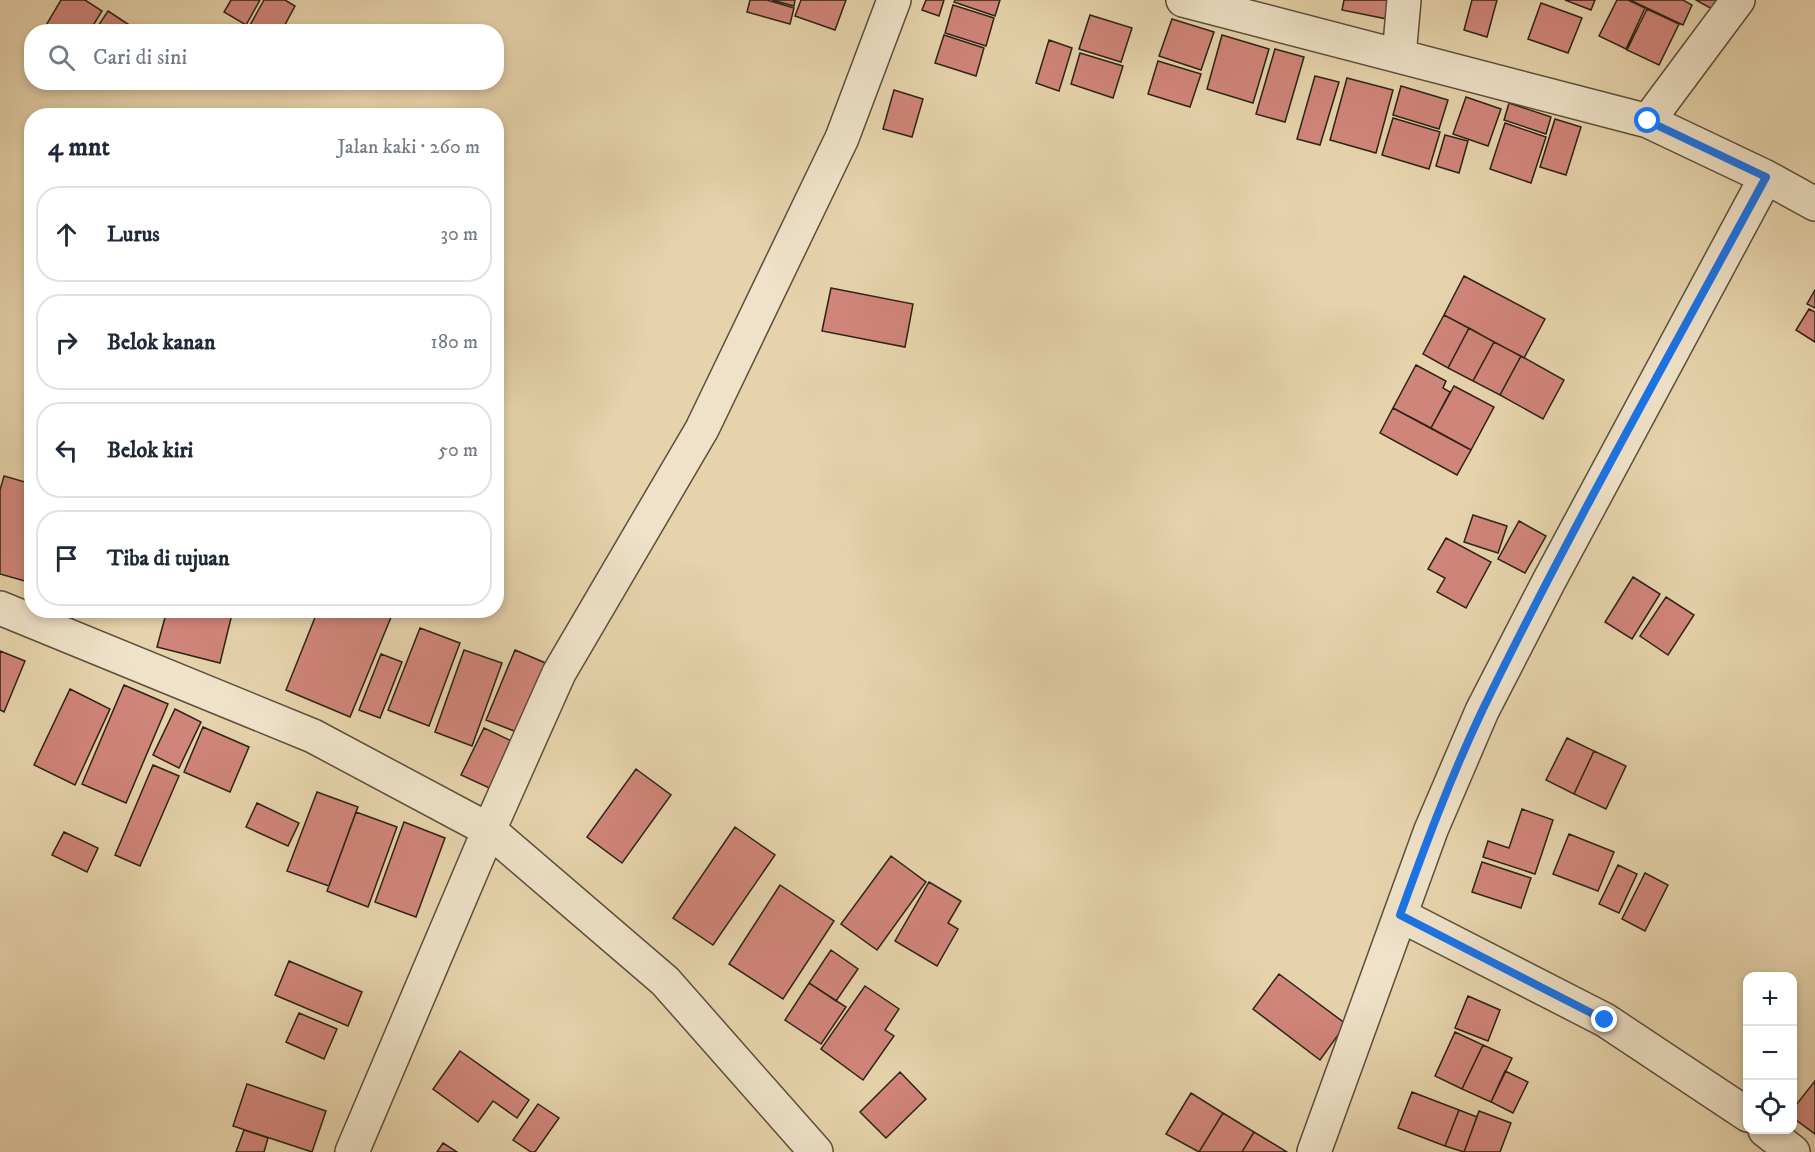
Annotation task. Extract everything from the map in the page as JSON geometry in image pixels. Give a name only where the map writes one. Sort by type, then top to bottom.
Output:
[{"type":"street","points":[[352,1152],[489,830],[560,673],[707,419],[842,138],[894,0]]},
{"type":"street","points":[[1183,0],[1648,121],[1766,177],[1815,204]]},
{"type":"street","points":[[1399,56],[1404,0]]},
{"type":"street","points":[[1648,121],[1738,0]]},
{"type":"street","points":[[1314,1152],[1431,830],[1482,711],[1549,581],[1766,177]]},
{"type":"street","points":[[0,608],[24,618]]},
{"type":"street","points":[[24,618],[313,736],[489,830],[665,981],[816,1152]]},
{"type":"street","points":[[1400,915],[1605,1020],[1743,1112]]},
{"type":"street","points":[[1770,1134],[1793,1152]]},
{"type":"building","points":[[61,0],[85,0],[102,11],[94,24],[47,24]]},
{"type":"building","points":[[231,0],[260,0],[247,24],[224,12]]},
{"type":"building","points":[[264,0],[285,0],[295,6],[285,24],[251,24]]},
{"type":"building","points":[[750,0],[767,0],[794,8],[790,24],[747,12]]},
{"type":"building","points":[[772,0],[795,0],[794,6]]},
{"type":"building","points":[[801,0],[846,0],[835,30],[795,16]]},
{"type":"building","points":[[926,0],[944,0],[939,16],[922,10]]},
{"type":"building","points":[[955,0],[1000,0],[995,16],[954,2]]},
{"type":"building","points":[[1344,0],[1391,0],[1387,19],[1342,10]]},
{"type":"building","points":[[1472,0],[1497,0],[1487,37],[1464,30]]},
{"type":"building","points":[[1565,0],[1595,0],[1591,10]]},
{"type":"building","points":[[1617,0],[1628,0],[1645,8],[1626,49],[1599,36]]},
{"type":"building","points":[[1630,0],[1683,0],[1692,5],[1683,25]]},
{"type":"building","points":[[1696,0],[1726,0],[1719,13]]},
{"type":"building","points":[[1541,3],[1582,18],[1568,53],[1528,39]]},
{"type":"building","points":[[953,5],[994,18],[986,46],[945,33]]},
{"type":"building","points":[[1647,9],[1679,24],[1659,65],[1627,50]]},
{"type":"building","points":[[108,11],[128,24],[99,24]]},
{"type":"building","points":[[1090,15],[1132,28],[1121,62],[1079,49]]},
{"type":"building","points":[[1172,19],[1214,32],[1201,70],[1159,56]]},
{"type":"building","points":[[944,35],[984,48],[976,76],[935,63]]},
{"type":"building","points":[[1222,35],[1269,49],[1253,103],[1207,89]]},
{"type":"building","points":[[1049,40],[1072,48],[1059,91],[1036,83]]},
{"type":"building","points":[[1275,49],[1304,57],[1285,122],[1256,114]]},
{"type":"building","points":[[1080,53],[1123,66],[1113,98],[1071,84]]},
{"type":"building","points":[[1158,61],[1201,74],[1190,107],[1148,94]]},
{"type":"building","points":[[1315,76],[1339,82],[1320,145],[1297,139]]},
{"type":"building","points":[[1347,78],[1393,90],[1376,153],[1330,140]]},
{"type":"building","points":[[1401,86],[1448,100],[1439,129],[1393,115]]},
{"type":"building","points":[[894,90],[923,99],[912,137],[883,129]]},
{"type":"building","points":[[1466,97],[1501,109],[1488,146],[1453,134]]},
{"type":"building","points":[[1509,103],[1551,117],[1546,134],[1504,120]]},
{"type":"building","points":[[1393,118],[1440,132],[1429,169],[1382,155]]},
{"type":"building","points":[[1555,119],[1581,127],[1566,175],[1540,167]]},
{"type":"building","points":[[1505,123],[1546,137],[1531,183],[1490,169]]},
{"type":"building","points":[[1445,135],[1468,141],[1459,173],[1436,166]]},
{"type":"building","points":[[1464,276],[1545,319],[1524,358],[1444,315]]},
{"type":"building","points":[[831,288],[913,304],[905,347],[822,331]]},
{"type":"building","points":[[1815,290],[1815,308],[1807,304]]},
{"type":"building","points":[[1809,309],[1815,312],[1815,342],[1796,330]]},
{"type":"building","points":[[1444,315],[1469,328],[1448,368],[1423,354]]},
{"type":"building","points":[[1469,328],[1494,342],[1473,381],[1448,368]]},
{"type":"building","points":[[1494,342],[1521,356],[1500,395],[1473,381]]},
{"type":"building","points":[[1521,356],[1564,380],[1543,419],[1500,395]]},
{"type":"building","points":[[1416,365],[1446,381],[1443,388],[1450,392],[1431,428],[1393,408]]},
{"type":"building","points":[[1454,386],[1494,407],[1471,450],[1431,428]]},
{"type":"building","points":[[1393,408],[1471,450],[1457,475],[1380,433]]},
{"type":"building","points":[[4,476],[24,482],[24,581],[0,574],[0,490]]},
{"type":"building","points":[[1473,515],[1507,526],[1498,553],[1464,542]]},
{"type":"building","points":[[1519,521],[1546,536],[1525,573],[1498,559]]},
{"type":"building","points":[[1446,538],[1491,562],[1466,608],[1437,592],[1445,578],[1428,569]]},
{"type":"building","points":[[1633,577],[1660,594],[1632,639],[1605,622]]},
{"type":"building","points":[[1666,597],[1694,615],[1668,655],[1640,636]]},
{"type":"building","points":[[165,618],[231,618],[220,663],[157,647]]},
{"type":"building","points":[[315,618],[391,618],[350,717],[286,690]]},
{"type":"building","points":[[420,628],[460,643],[429,726],[388,710]]},
{"type":"building","points":[[464,650],[502,663],[472,746],[435,732]]},
{"type":"building","points":[[515,650],[555,667],[527,736],[486,720]]},
{"type":"building","points":[[0,651],[25,661],[4,712],[0,710]]},
{"type":"building","points":[[381,654],[402,662],[380,718],[359,710]]},
{"type":"building","points":[[124,685],[168,704],[126,803],[82,784]]},
{"type":"building","points":[[70,689],[110,709],[75,785],[34,765]]},
{"type":"building","points":[[175,709],[201,722],[179,768],[153,755]]},
{"type":"building","points":[[203,727],[249,747],[230,792],[184,772]]},
{"type":"building","points":[[484,728],[520,745],[498,792],[461,775]]},
{"type":"building","points":[[1567,738],[1594,751],[1574,794],[1546,780]]},
{"type":"building","points":[[1594,751],[1626,766],[1606,809],[1574,794]]},
{"type":"building","points":[[153,765],[179,776],[140,866],[115,855]]},
{"type":"building","points":[[636,769],[671,795],[622,863],[587,837]]},
{"type":"building","points":[[317,792],[358,807],[329,886],[287,871]]},
{"type":"building","points":[[257,803],[299,823],[288,846],[246,827]]},
{"type":"building","points":[[1522,809],[1553,820],[1535,874],[1483,857],[1488,841],[1509,848]]},
{"type":"building","points":[[356,812],[397,827],[368,907],[327,891]]},
{"type":"building","points":[[404,822],[445,838],[416,917],[375,902]]},
{"type":"building","points":[[735,827],[775,855],[713,945],[673,918]]},
{"type":"building","points":[[64,832],[98,848],[87,872],[52,855]]},
{"type":"building","points":[[1569,834],[1614,852],[1598,891],[1553,874]]},
{"type":"building","points":[[891,856],[926,882],[877,950],[841,924]]},
{"type":"building","points":[[1482,862],[1531,878],[1521,908],[1472,892]]},
{"type":"building","points":[[1618,865],[1637,874],[1619,913],[1599,904]]},
{"type":"building","points":[[1645,873],[1668,885],[1645,931],[1622,919]]},
{"type":"building","points":[[929,882],[961,901],[948,923],[958,929],[937,966],[895,941]]},
{"type":"building","points":[[780,885],[834,921],[783,999],[729,964]]},
{"type":"building","points":[[831,950],[858,969],[836,1001],[809,983]]},
{"type":"building","points":[[289,961],[362,992],[348,1026],[275,995]]},
{"type":"building","points":[[1279,974],[1346,1024],[1320,1060],[1253,1009]]},
{"type":"building","points":[[809,983],[846,1007],[821,1044],[785,1020]]},
{"type":"building","points":[[865,986],[899,1009],[885,1030],[894,1036],[863,1080],[821,1049]]},
{"type":"building","points":[[1468,996],[1500,1010],[1488,1041],[1455,1028]]},
{"type":"building","points":[[299,1013],[337,1029],[324,1059],[286,1042]]},
{"type":"building","points":[[1455,1032],[1483,1045],[1462,1089],[1435,1076]]},
{"type":"building","points":[[1483,1045],[1512,1058],[1491,1102],[1462,1089]]},
{"type":"building","points":[[460,1051],[529,1100],[517,1118],[493,1101],[478,1122],[433,1089]]},
{"type":"building","points":[[1505,1071],[1528,1082],[1513,1113],[1491,1102]]},
{"type":"building","points":[[900,1072],[926,1099],[886,1138],[860,1112]]},
{"type":"building","points":[[1815,1081],[1815,1134],[1797,1121],[1797,1104]]},
{"type":"building","points":[[247,1084],[326,1111],[312,1152],[233,1126]]},
{"type":"building","points":[[1412,1092],[1459,1110],[1445,1146],[1398,1128]]},
{"type":"building","points":[[1191,1093],[1223,1113],[1199,1152],[1166,1134]]},
{"type":"building","points":[[538,1104],[559,1118],[535,1152],[531,1152],[513,1140]]},
{"type":"building","points":[[1459,1110],[1477,1117],[1464,1152],[1445,1146]]},
{"type":"building","points":[[1479,1111],[1511,1123],[1500,1152],[1464,1152]]},
{"type":"building","points":[[1223,1113],[1254,1132],[1242,1152],[1199,1152]]},
{"type":"building","points":[[244,1130],[268,1138],[264,1152],[236,1152]]},
{"type":"building","points":[[1254,1132],[1287,1152],[1242,1152]]},
{"type":"building","points":[[443,1143],[457,1152],[437,1152]]},
{"type":"route","points":[[1605,1020],[1400,915],[1431,830],[1482,711],[1549,581],[1766,177],[1648,121]]}]
